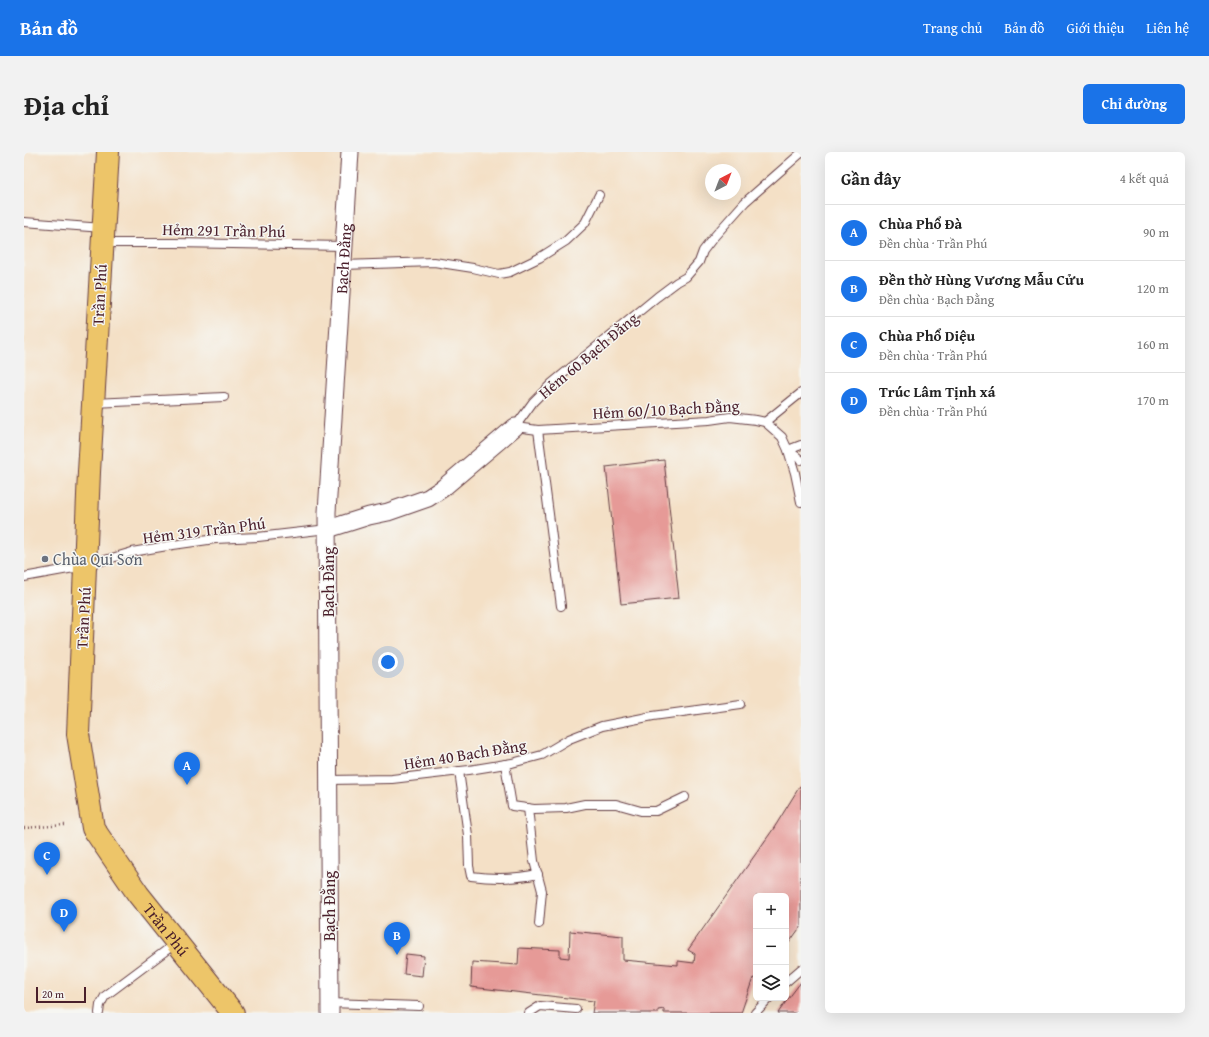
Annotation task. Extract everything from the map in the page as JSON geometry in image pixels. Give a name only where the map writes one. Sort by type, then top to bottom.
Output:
[{"type":"main road","name":"Trần Phú","points":[[108,152],[93,403],[78,734],[93,828],[138,894],[233,1013]]},
{"type":"street","name":"Bạch Đằng","points":[[330,1008],[327,512],[350,152]]},
{"type":"street","name":"Hẻm 60 Bạch Đằng","points":[[328,529],[369,516],[388,512],[428,498],[444,488],[514,427]]},
{"type":"lane","name":"Hẻm 60 Bạch Đằng","points":[[514,427],[533,402],[552,382],[657,297],[686,277],[699,262],[703,251],[745,202],[801,153]]},
{"type":"lane","points":[[343,265],[434,262],[500,274],[510,272],[539,258],[566,241],[585,223],[599,195]]},
{"type":"lane","name":"Hẻm 291 Trần Phú","points":[[24,222],[103,236],[175,243],[344,246]]},
{"type":"lane","points":[[801,393],[765,422],[782,438],[788,450],[795,473],[801,502]]},
{"type":"lane","points":[[93,403],[224,396]]},
{"type":"lane","name":"Hẻm 60/10 Bạch Đằng","points":[[514,427],[538,430],[709,420],[730,417],[765,422]]},
{"type":"lane","points":[[538,430],[561,606]]},
{"type":"lane","points":[[788,450],[801,445]]},
{"type":"lane","points":[[788,450],[801,460]]},
{"type":"lane","name":"Hẻm 319 Trần Phú","points":[[24,577],[85,566],[132,552],[173,545],[215,539],[258,537],[328,529]]},
{"type":"lane","name":"Hẻm 40 Bạch Đằng","points":[[329,780],[392,780],[504,764],[542,755],[569,739],[602,726],[653,716],[741,704]]},
{"type":"lane","points":[[504,764],[512,806],[534,809],[566,808],[585,804],[616,804],[641,811],[656,811],[685,797]]},
{"type":"lane","points":[[459,771],[468,835],[469,866],[471,876],[489,879],[521,878],[538,874]]},
{"type":"lane","points":[[528,808],[534,862],[542,891],[539,924]]},
{"type":"lane","points":[[99,1013],[100,1005],[105,996],[176,942]]},
{"type":"lane","points":[[789,979],[801,969]]},
{"type":"lane","points":[[755,1013],[766,1001]]},
{"type":"lane","points":[[330,1008],[419,1006]]},
{"type":"lane","points":[[529,1013],[540,1006],[576,1009]]},
{"type":"path","points":[[24,828],[65,825]]},
{"type":"building","points":[[664,460],[679,598],[621,604],[606,467]]},
{"type":"building","points":[[801,786],[801,926],[789,943],[789,893],[753,893],[753,978],[741,1013],[664,1013],[664,1009],[658,1010],[658,1013],[592,1013],[594,1001],[471,987],[472,962],[518,965],[519,948],[560,950],[560,957],[569,958],[570,931],[623,936],[623,960],[678,965],[678,961],[694,963],[695,954],[688,950],[774,828]]},
{"type":"building","points":[[406,954],[424,956],[422,976],[404,974]]},
{"type":"building","points":[[801,982],[801,1013],[778,1013],[787,1001],[789,1001],[789,998]]},
{"type":"place","name":"Chùa Qui Sơn","points":[[45,559]]},
{"type":"place","name":"Chùa Phổ Đà","points":[[187,785]]},
{"type":"place","name":"Chùa Phổ Diệu","points":[[47,875]]},
{"type":"place","name":"Trúc Lâm Tịnh xá","points":[[64,932]]},
{"type":"place","name":"Đền thờ Hùng Vương Mẫu Cửu","points":[[397,955]]}]
